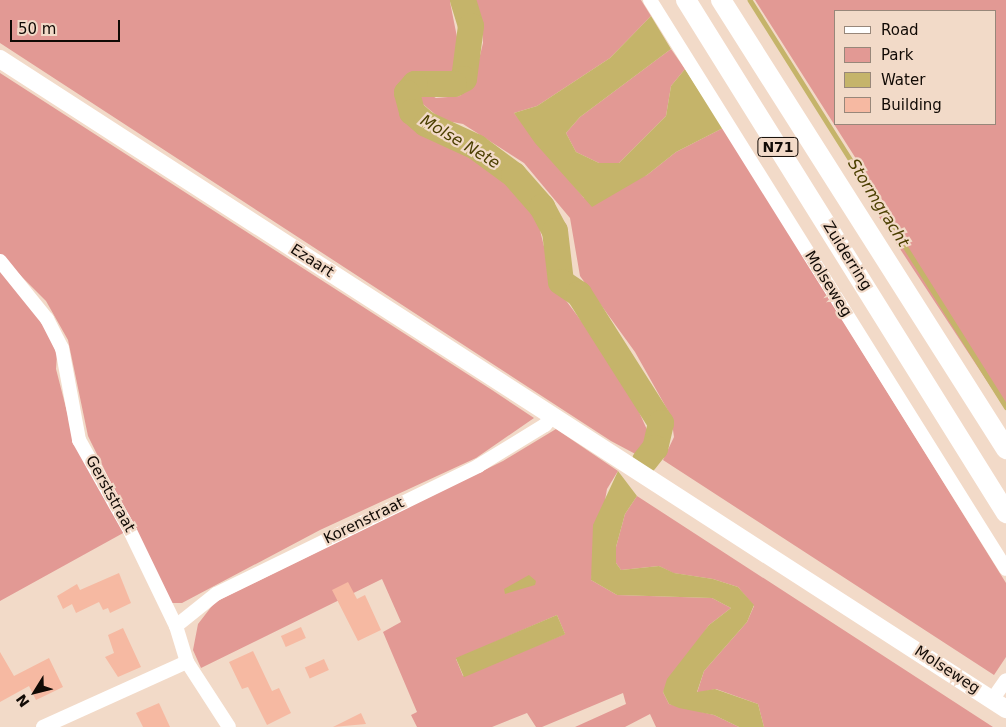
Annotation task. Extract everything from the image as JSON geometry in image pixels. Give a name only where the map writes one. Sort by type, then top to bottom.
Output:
[{"type":"highway","name":"Zuiderring","points":[[686,0],[1006,513]]},
{"type":"highway","name":"Zuiderring","points":[[721,0],[1006,449]]},
{"type":"main road","name":"Ezaart","points":[[0,59],[624,462]]},
{"type":"main road","name":"Molseweg","points":[[624,462],[999,704]]},
{"type":"street","name":"Molseweg","points":[[650,0],[1006,569]]},
{"type":"street","name":"Gerststraat","points":[[0,262],[47,319],[62,348],[79,440],[126,523],[176,626],[187,662],[229,727]]},
{"type":"street","name":"Korenstraat","points":[[176,626],[216,594],[478,466],[545,425],[553,416]]},
{"type":"street","points":[[43,727],[187,662]]},
{"type":"street","name":"Molseweg","points":[[999,704],[1006,680]]},
{"type":"green space","points":[[0,0],[456,0],[450,2],[458,42],[453,74],[415,77],[401,88],[401,108],[435,140],[453,144],[481,160],[512,187],[537,218],[553,283],[608,357],[639,412],[649,434],[648,448],[641,457],[611,441],[0,43]]},
{"type":"green space","points":[[474,0],[641,0],[651,16],[610,58],[537,106],[514,113],[584,198],[647,175],[676,152],[723,128],[1006,583],[1006,657],[994,675],[663,460],[674,437],[671,416],[635,352],[580,276],[570,218],[524,163],[463,124],[442,120],[418,100],[418,96],[427,93],[436,98],[460,96],[475,76],[483,43],[482,22]]},
{"type":"green space","points":[[755,0],[1006,0],[1006,410],[879,217],[888,209],[835,125],[996,125],[996,10],[834,10],[834,124]]},
{"type":"green space","points":[[671,49],[685,69],[671,86],[666,116],[619,163],[599,163],[576,152],[566,133],[580,117]]},
{"type":"green space","points":[[0,73],[534,418],[476,458],[320,530],[182,603],[170,603],[88,436],[68,340],[46,301],[0,255]]},
{"type":"green space","points":[[0,268],[42,321],[57,354],[56,369],[75,443],[125,532],[0,601]]},
{"type":"green space","points":[[556,429],[618,471],[607,489],[591,580],[617,595],[712,598],[731,608],[709,625],[663,692],[669,704],[714,715],[739,727],[656,727],[650,714],[625,727],[575,727],[626,704],[623,693],[542,727],[536,727],[527,713],[492,727],[417,727],[411,715],[417,712],[383,632],[401,622],[382,579],[201,668],[193,650],[198,624],[215,602],[503,461]],"holes":[[[557,615],[565,634],[463,676],[456,659]]]},
{"type":"green space","points":[[637,496],[993,727],[764,727],[758,704],[716,689],[697,693],[704,671],[747,622],[754,606],[738,587],[713,579],[673,573],[659,566],[621,570],[616,563],[616,547],[625,514]]},
{"type":"water","points":[[651,16],[671,49],[580,117],[566,133],[576,152],[599,163],[619,163],[666,116],[671,86],[685,69],[723,128],[676,152],[647,175],[592,207],[535,143],[514,113],[537,106],[610,58]]},
{"type":"water","points":[[618,471],[637,496],[625,514],[616,547],[616,563],[621,570],[659,566],[674,573],[713,579],[738,587],[754,605],[747,622],[704,671],[697,692],[715,689],[758,704],[764,727],[739,727],[714,715],[679,708],[669,704],[663,692],[667,679],[709,625],[731,608],[712,598],[617,595],[591,580],[593,525]]},
{"type":"water","points":[[529,575],[536,581],[535,585],[505,594],[504,589]]},
{"type":"water","points":[[557,615],[565,634],[464,677],[456,658]]},
{"type":"building","points":[[119,573],[131,603],[110,613],[108,608],[103,610],[99,602],[76,613],[72,604],[63,609],[57,596],[77,584],[80,590]]},
{"type":"building","points":[[348,582],[357,599],[365,595],[381,630],[358,641],[332,590]]},
{"type":"building","points":[[301,627],[306,638],[286,647],[281,636]]},
{"type":"building","points":[[123,628],[141,667],[118,677],[105,657],[114,653],[108,635]]},
{"type":"building","points":[[253,651],[272,691],[279,688],[291,713],[267,725],[248,687],[242,689],[229,662]]},
{"type":"building","points":[[0,652],[14,676],[49,658],[63,687],[36,700],[29,686],[0,702]]},
{"type":"building","points":[[324,659],[329,670],[310,679],[305,668]]},
{"type":"building","points":[[159,703],[170,727],[143,727],[136,713]]},
{"type":"building","points":[[361,713],[366,724],[333,727]]},
{"type":"waterway","name":"Molse Nete","points":[[463,0],[471,26],[464,79],[454,84],[415,84],[407,93],[412,112],[426,124],[476,147],[514,175],[542,207],[555,231],[561,282],[579,294],[661,423],[655,448],[645,461]]},
{"type":"waterway","name":"Stormgracht","points":[[750,0],[1006,407]]}]
